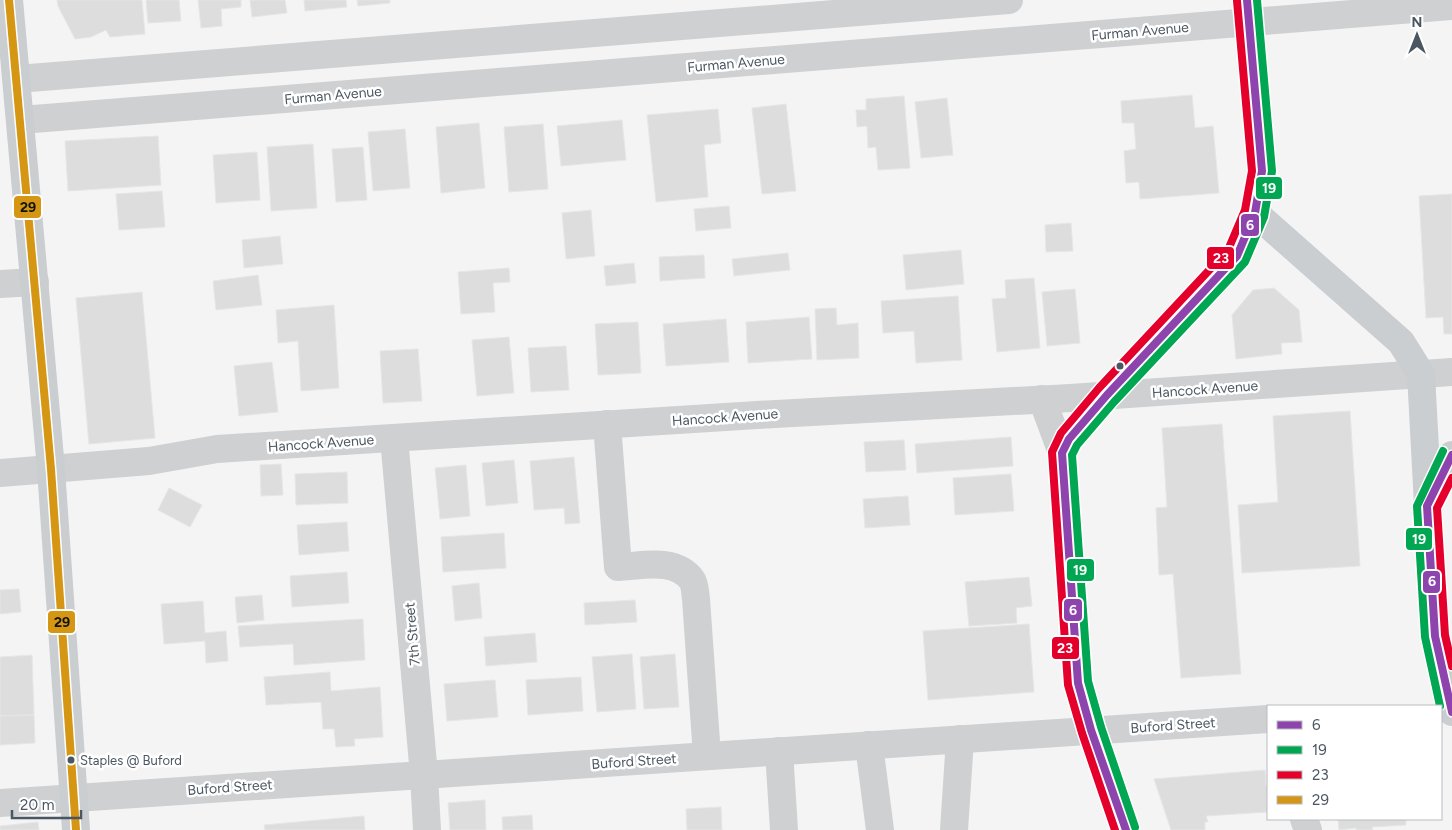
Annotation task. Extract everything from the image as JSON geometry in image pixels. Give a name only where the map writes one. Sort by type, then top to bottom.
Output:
[{"type":"main road","points":[[9,0],[51,469],[76,830]]},
{"type":"main road","points":[[1126,830],[1091,730],[1078,683],[1062,453],[1069,439],[1107,395],[1237,256],[1255,213],[1262,171],[1248,11]]},
{"type":"main road","points":[[1255,213],[1401,342],[1421,374],[1435,636],[1449,709]]},
{"type":"main road","points":[[1427,506],[1452,455]]},
{"type":"street","points":[[17,79],[1009,0]]},
{"type":"street","name":"Furman Avenue","points":[[21,120],[817,57],[1248,11],[1452,6]]},
{"type":"street","points":[[815,16],[817,57]]},
{"type":"street","points":[[428,46],[431,87]]},
{"type":"street","points":[[0,284],[35,282]]},
{"type":"street","name":"Hancock Avenue","points":[[0,473],[149,462],[216,449],[767,414],[1042,400],[1452,372]]},
{"type":"street","points":[[1042,400],[1062,453]]},
{"type":"street","points":[[607,424],[618,567],[672,566],[682,571],[693,581],[696,599],[707,756]]},
{"type":"street","name":"7th Street","points":[[394,438],[424,775],[427,830]]},
{"type":"street","name":"Buford Street","points":[[0,803],[1267,719]]},
{"type":"street","points":[[954,830],[960,739]]},
{"type":"street","points":[[870,745],[880,830]]},
{"type":"street","points":[[779,751],[784,830]]},
{"type":"building","points":[[57,0],[142,0],[145,34],[110,37],[106,30],[91,37],[75,39],[58,6]]},
{"type":"building","points":[[146,0],[179,0],[181,21],[148,23]]},
{"type":"building","points":[[198,0],[241,0],[241,7],[221,9],[222,26],[201,28]]},
{"type":"building","points":[[250,0],[285,0],[287,13],[252,17]]},
{"type":"building","points":[[304,0],[346,0],[347,7],[305,11]]},
{"type":"building","points":[[357,0],[390,0],[390,3],[358,6]]},
{"type":"building","points":[[1192,95],[1195,128],[1213,126],[1219,193],[1140,199],[1139,182],[1126,183],[1124,151],[1136,149],[1134,123],[1122,123],[1121,101]]},
{"type":"building","points":[[904,96],[910,168],[878,170],[876,147],[868,148],[867,126],[857,127],[856,110],[866,110],[866,99]]},
{"type":"building","points":[[947,98],[953,155],[921,158],[915,102]]},
{"type":"building","points":[[786,104],[796,191],[762,194],[752,108]]},
{"type":"building","points":[[718,109],[721,143],[704,145],[708,197],[656,202],[647,115]]},
{"type":"building","points":[[622,120],[626,160],[561,166],[557,126]]},
{"type":"building","points":[[479,123],[485,188],[441,193],[436,127]]},
{"type":"building","points":[[543,124],[548,189],[509,192],[504,127]]},
{"type":"building","points":[[405,129],[410,188],[373,191],[368,132]]},
{"type":"building","points":[[158,136],[161,185],[68,191],[65,141]]},
{"type":"building","points":[[313,144],[317,208],[271,211],[267,147]]},
{"type":"building","points":[[363,147],[367,200],[336,202],[332,149]]},
{"type":"building","points":[[257,152],[260,200],[216,203],[213,155]]},
{"type":"building","points":[[162,191],[165,227],[119,230],[116,194]]},
{"type":"building","points":[[1452,194],[1452,334],[1444,334],[1443,317],[1426,318],[1419,196]]},
{"type":"building","points":[[729,206],[731,228],[696,231],[694,209]]},
{"type":"building","points":[[591,210],[595,256],[566,259],[562,213]]},
{"type":"building","points":[[1071,223],[1073,251],[1046,252],[1045,225]]},
{"type":"building","points":[[280,236],[283,264],[244,268],[242,240]]},
{"type":"building","points":[[961,250],[964,284],[906,290],[903,255]]},
{"type":"building","points":[[788,253],[790,270],[734,276],[732,259]]},
{"type":"building","points":[[704,255],[705,278],[660,281],[659,257]]},
{"type":"building","points":[[634,263],[636,283],[606,286],[604,266]]},
{"type":"building","points":[[509,268],[510,282],[493,283],[495,312],[461,314],[458,272]]},
{"type":"building","points":[[258,275],[262,305],[216,310],[213,281]]},
{"type":"building","points":[[1034,278],[1040,348],[997,352],[992,299],[1006,298],[1005,280]]},
{"type":"building","points":[[1274,288],[1299,310],[1302,342],[1281,343],[1282,354],[1236,359],[1232,315],[1253,290]]},
{"type":"building","points":[[1075,289],[1080,343],[1047,346],[1042,292]]},
{"type":"building","points":[[142,292],[155,438],[89,444],[76,298]]},
{"type":"building","points":[[958,296],[962,360],[916,363],[914,331],[883,333],[881,301]]},
{"type":"building","points":[[334,305],[339,388],[301,391],[298,341],[278,343],[276,310]]},
{"type":"building","points":[[836,308],[837,325],[858,323],[859,358],[817,360],[815,309]]},
{"type":"building","points":[[809,317],[812,359],[748,363],[746,322]]},
{"type":"building","points":[[726,319],[729,362],[666,366],[663,324]]},
{"type":"building","points":[[638,322],[641,373],[598,375],[595,324]]},
{"type":"building","points":[[509,337],[514,393],[477,396],[472,340]]},
{"type":"building","points":[[566,346],[569,390],[531,392],[528,348]]},
{"type":"building","points":[[418,349],[422,401],[383,403],[380,351]]},
{"type":"building","points":[[272,362],[278,412],[239,416],[234,366]]},
{"type":"building","points":[[1350,411],[1360,566],[1242,573],[1238,505],[1278,502],[1273,416]]},
{"type":"building","points":[[1222,424],[1241,674],[1181,678],[1173,574],[1159,575],[1156,508],[1167,507],[1162,428]]},
{"type":"building","points":[[1011,437],[1013,466],[917,473],[915,444]]},
{"type":"building","points":[[904,440],[906,470],[866,472],[864,442]]},
{"type":"building","points":[[574,457],[580,523],[565,524],[564,508],[534,510],[530,461]]},
{"type":"building","points":[[514,460],[518,503],[486,506],[482,463]]},
{"type":"building","points":[[281,464],[283,495],[261,496],[260,465]]},
{"type":"building","points":[[466,465],[470,516],[440,519],[435,468]]},
{"type":"building","points":[[347,472],[348,503],[296,505],[295,474]]},
{"type":"building","points":[[1011,474],[1014,511],[955,515],[953,478]]},
{"type":"building","points":[[169,488],[202,505],[190,527],[158,510]]},
{"type":"building","points":[[908,496],[910,525],[865,528],[863,499]]},
{"type":"building","points":[[347,522],[349,551],[299,555],[297,525]]},
{"type":"building","points":[[504,533],[506,568],[443,572],[441,537]]},
{"type":"building","points":[[347,572],[349,603],[292,607],[290,576]]},
{"type":"building","points":[[1029,577],[1032,606],[1016,608],[1017,623],[969,626],[965,582]]},
{"type":"building","points":[[479,583],[482,618],[455,621],[452,586]]},
{"type":"building","points":[[19,589],[21,612],[0,614],[0,590]]},
{"type":"building","points":[[262,595],[264,620],[237,623],[235,597]]},
{"type":"building","points":[[635,600],[637,622],[585,625],[584,603]]},
{"type":"building","points":[[203,601],[205,633],[226,631],[228,661],[206,663],[205,641],[164,644],[161,604]]},
{"type":"building","points":[[363,619],[365,660],[294,665],[293,644],[240,647],[238,626]]},
{"type":"building","points":[[1029,624],[1034,692],[928,700],[923,631]]},
{"type":"building","points":[[535,633],[537,662],[486,666],[484,637]]},
{"type":"building","points":[[632,654],[636,709],[597,712],[592,657]]},
{"type":"building","points":[[675,654],[679,707],[644,709],[640,657]]},
{"type":"building","points":[[32,655],[34,715],[0,716],[0,657]]},
{"type":"building","points":[[330,672],[331,691],[380,687],[383,737],[354,739],[355,746],[336,747],[334,729],[323,729],[321,702],[266,705],[264,677]]},
{"type":"building","points":[[581,677],[583,711],[528,715],[526,680]]},
{"type":"building","points":[[495,680],[498,717],[447,721],[444,684]]},
{"type":"building","points":[[34,715],[35,743],[0,745],[0,716]]},
{"type":"building","points":[[1265,770],[1267,812],[1206,816],[1208,822],[1205,822],[1205,830],[1171,830],[1154,779]]},
{"type":"building","points":[[485,800],[486,830],[450,830],[448,803]]},
{"type":"building","points":[[721,807],[722,830],[687,830],[686,809]]},
{"type":"building","points":[[532,815],[533,830],[503,830],[502,817]]},
{"type":"building","points":[[364,816],[365,830],[265,830],[264,825]]},
{"type":"building","points":[[1338,820],[1406,820],[1406,825],[1372,827],[1373,830],[1356,830],[1356,828],[1339,830]]},
{"type":"building","points":[[38,822],[39,830],[0,830],[0,826]]},
{"type":"transit line","name":"29","points":[[9,0],[51,469],[76,830]]},
{"type":"transit line","name":"6","points":[[1126,830],[1091,730],[1078,683],[1062,453],[1069,439],[1107,395],[1237,256],[1255,213],[1262,171],[1247,0]]},
{"type":"transit line","name":"19","points":[[1135,827],[1101,727],[1088,681],[1072,455],[1077,445],[1114,402],[1245,262],[1264,217],[1272,171],[1257,0]]},
{"type":"transit line","name":"23","points":[[1115,830],[1068,685],[1052,452],[1061,433],[1099,388],[1228,250],[1245,210],[1252,171],[1237,1]]},
{"type":"transit line","name":"19","points":[[1440,705],[1425,637],[1417,506],[1443,451]]},
{"type":"transit line","name":"6","points":[[1452,455],[1427,506],[1435,636],[1452,712]]},
{"type":"transit line","name":"23","points":[[1452,478],[1437,508],[1445,635],[1452,666]]},
{"type":"place","name":"Staples @ Buford","points":[[71,760]]}]
